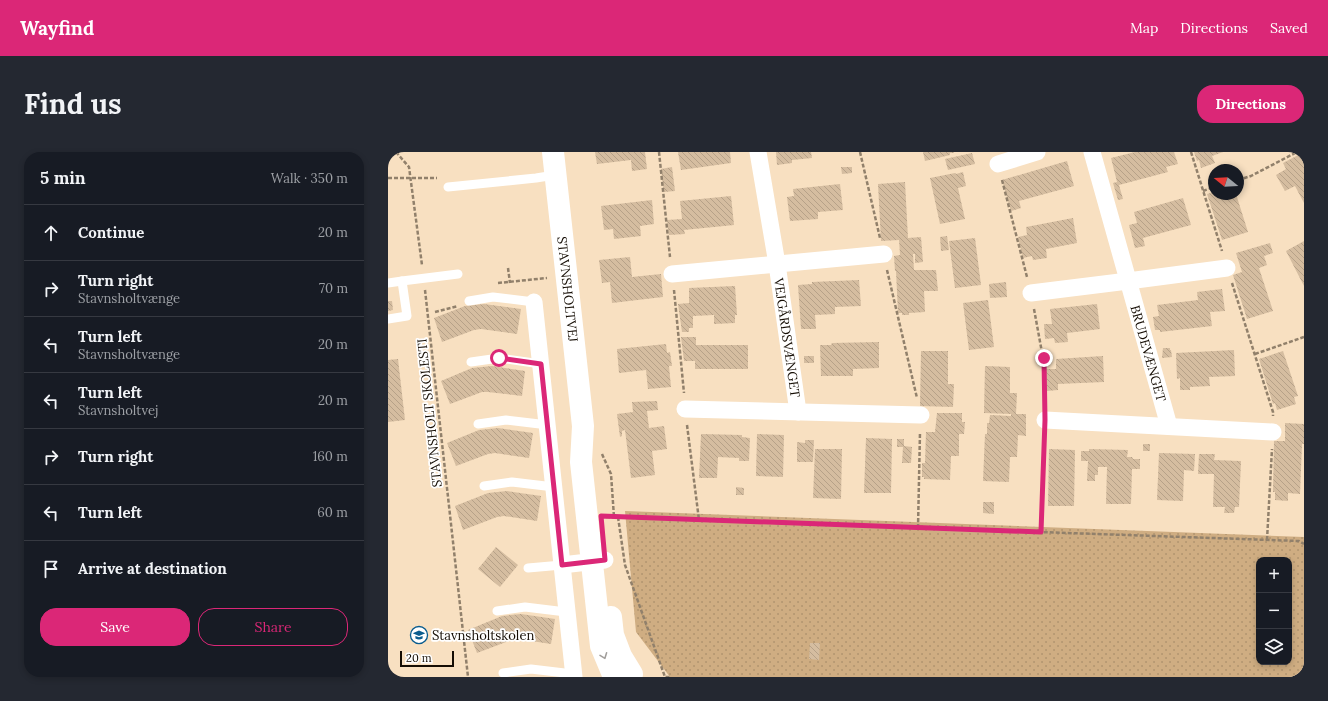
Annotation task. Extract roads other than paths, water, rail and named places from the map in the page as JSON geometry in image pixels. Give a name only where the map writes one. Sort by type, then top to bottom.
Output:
[{"type":"street","name":"STAVNSHOLTVEJ","points":[[553,152],[582,426],[581,462],[598,561],[613,635],[628,676]]},
{"type":"street","name":"VEJGÅRDSVÆNGET","points":[[758,152],[777,264],[798,412]]},
{"type":"street","points":[[998,164],[1037,152]]},
{"type":"street","name":"BRUDEVÆNGET","points":[[1092,152],[1169,426]]},
{"type":"street","name":"VEJGÅRDSVÆNGET","points":[[672,274],[884,254]]},
{"type":"street","points":[[1031,293],[1227,268]]},
{"type":"street","points":[[534,302],[574,676]]},
{"type":"street","name":"VEJGÅRDSVÆNGET","points":[[685,409],[921,415]]},
{"type":"street","points":[[1045,420],[1272,432]]},
{"type":"street","name":"STAVNSHOLTVEJ","points":[[582,426],[609,517],[598,561]]},
{"type":"street","points":[[562,565],[598,561]]},
{"type":"lane","points":[[448,188],[556,175]]},
{"type":"lane","points":[[388,283],[458,274]]},
{"type":"lane","points":[[388,319],[407,316],[402,281]]},
{"type":"lane","points":[[469,301],[493,297],[534,302]]},
{"type":"lane","points":[[471,362],[499,358],[541,364]]},
{"type":"lane","points":[[478,424],[506,420],[548,425]]},
{"type":"lane","points":[[484,486],[512,482],[554,487]]},
{"type":"lane","points":[[528,568],[562,565]]},
{"type":"lane","points":[[497,611],[525,607],[566,612]]},
{"type":"lane","points":[[504,673],[531,669],[574,676]]},
{"type":"place","name":"Stavnsholtskolen","points":[[419,635]]}]
